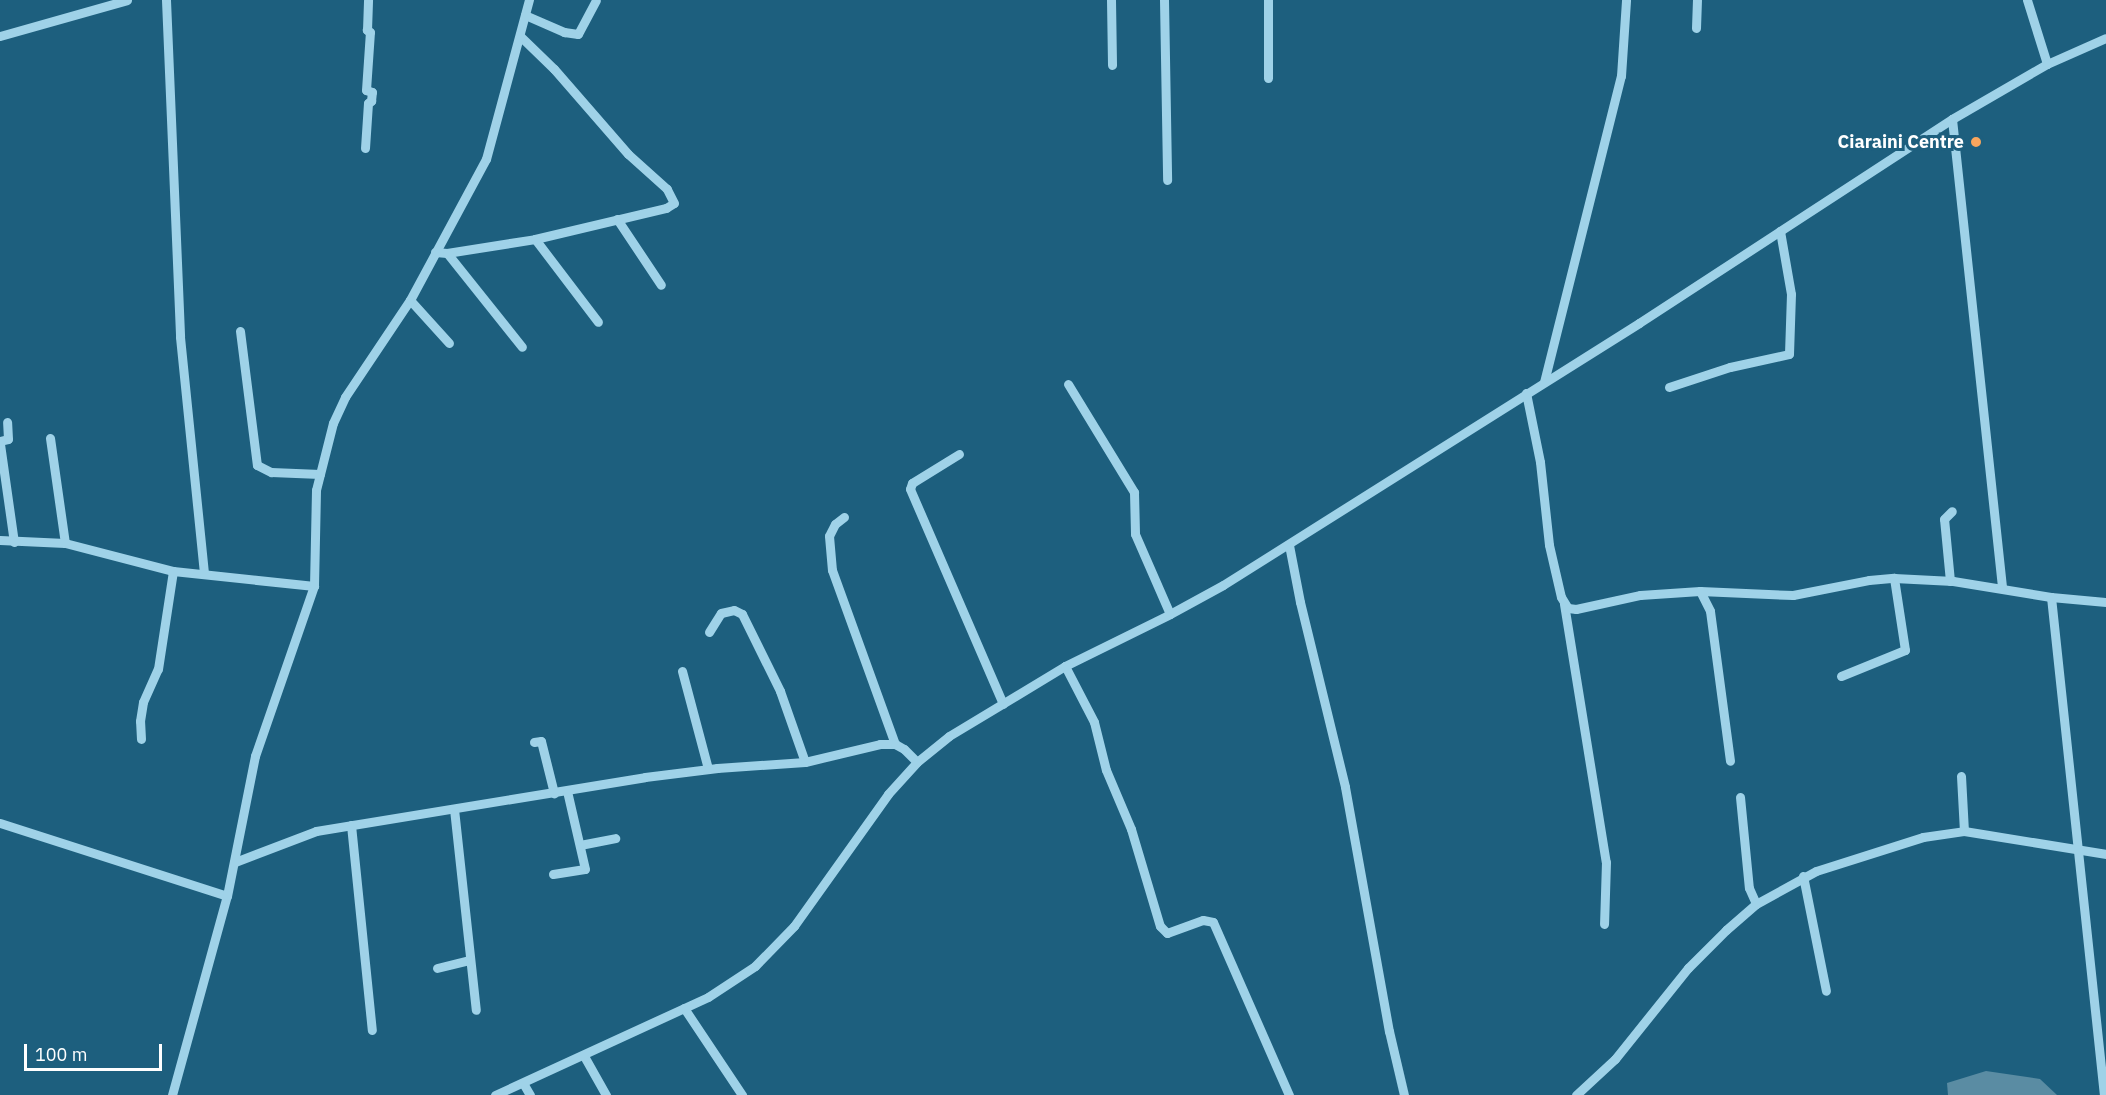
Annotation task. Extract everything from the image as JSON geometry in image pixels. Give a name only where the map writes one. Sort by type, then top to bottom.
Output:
[{"type":"street","points":[[0,36],[127,0]]},
{"type":"street","points":[[166,0],[180,337],[204,574]]},
{"type":"street","points":[[365,148],[368,103],[371,101],[372,92],[366,90],[370,32],[367,30],[368,0]]},
{"type":"street","points":[[172,1095],[227,896],[255,756],[314,586],[316,500],[333,423],[345,397],[410,300],[486,159],[529,0]]},
{"type":"street","points":[[525,15],[564,32],[578,34],[596,0]]},
{"type":"street","points":[[1111,0],[1112,65]]},
{"type":"street","points":[[1164,0],[1167,180]]},
{"type":"street","points":[[1268,0],[1268,78]]},
{"type":"street","points":[[1544,382],[1621,76],[1626,0]]},
{"type":"street","points":[[1696,28],[1697,0]]},
{"type":"street","points":[[2027,0],[2047,64]]},
{"type":"street","points":[[435,252],[447,253],[535,239],[666,208],[674,202],[667,189],[628,154],[554,69],[520,36]]},
{"type":"street","points":[[495,1095],[708,997],[773,950],[794,926],[888,794],[917,762],[949,736],[1065,666],[1170,614],[1289,545],[1952,119],[2047,64],[2106,38]]},
{"type":"street","points":[[1952,119],[2002,587]]},
{"type":"street","points":[[617,219],[661,285]]},
{"type":"street","points":[[1669,387],[1730,367],[1789,354],[1791,294],[1780,231]]},
{"type":"street","points":[[535,239],[598,322]]},
{"type":"street","points":[[447,253],[522,347]]},
{"type":"street","points":[[410,300],[449,343]]},
{"type":"street","points":[[240,331],[257,465],[271,472],[320,474]]},
{"type":"street","points":[[1068,384],[1134,492],[1135,534],[1170,614]]},
{"type":"street","points":[[1526,393],[1540,462],[1549,544],[1563,604],[1606,862],[1604,924]]},
{"type":"street","points":[[7,422],[9,439],[0,442],[14,542]]},
{"type":"street","points":[[50,438],[64,543]]},
{"type":"street","points":[[959,454],[912,483],[910,489],[1003,704]]},
{"type":"street","points":[[1950,581],[1944,519],[1952,511]]},
{"type":"street","points":[[844,517],[835,525],[829,536],[832,570],[895,744]]},
{"type":"street","points":[[0,540],[64,543],[173,571],[314,586]]},
{"type":"street","points":[[1289,545],[1300,602],[1345,787],[1387,1020],[1404,1095]]},
{"type":"street","points":[[141,739],[140,721],[143,702],[158,669],[173,571]]},
{"type":"street","points":[[1563,604],[1576,609],[1640,595],[1700,591],[1793,595],[1869,580],[1894,578],[1950,581],[2002,587],[2051,597],[2106,602]]},
{"type":"street","points":[[1841,676],[1905,650],[1894,578]]},
{"type":"street","points":[[1700,591],[1710,611],[1730,761]]},
{"type":"street","points":[[2051,597],[2104,1095]]},
{"type":"street","points":[[709,632],[722,613],[734,610],[742,614],[780,691],[805,762]]},
{"type":"street","points":[[1065,666],[1094,722],[1106,770],[1131,829],[1160,926],[1167,933],[1203,920],[1213,922],[1289,1095]]},
{"type":"street","points":[[682,670],[708,769]]},
{"type":"street","points":[[534,742],[541,741],[554,793]]},
{"type":"street","points":[[235,862],[302,835],[351,825],[708,769],[805,762],[880,744],[895,744],[904,749],[917,762]]},
{"type":"street","points":[[1961,776],[1964,831]]},
{"type":"street","points":[[553,874],[585,869],[567,791]]},
{"type":"street","points":[[1740,797],[1749,888],[1756,904]]},
{"type":"street","points":[[454,809],[476,1010]]},
{"type":"street","points":[[0,823],[227,896]]},
{"type":"street","points":[[351,825],[372,1030]]},
{"type":"street","points":[[1576,1095],[1615,1059],[1688,968],[1756,904],[1803,876],[1923,837],[1964,831],[2106,854]]},
{"type":"street","points":[[580,845],[615,837]]},
{"type":"street","points":[[1803,876],[1826,991]]},
{"type":"street","points":[[436,968],[470,960]]},
{"type":"street","points":[[684,1008],[742,1095]]},
{"type":"street","points":[[584,1056],[606,1095]]},
{"type":"street","points":[[523,1083],[530,1095]]},
{"type":"water","points":[[1986,1071],[2040,1079],[2057,1095],[1948,1095],[1947,1083]]},
{"type":"place","name":"Ciaraini Centre","points":[[1976,142]]}]
